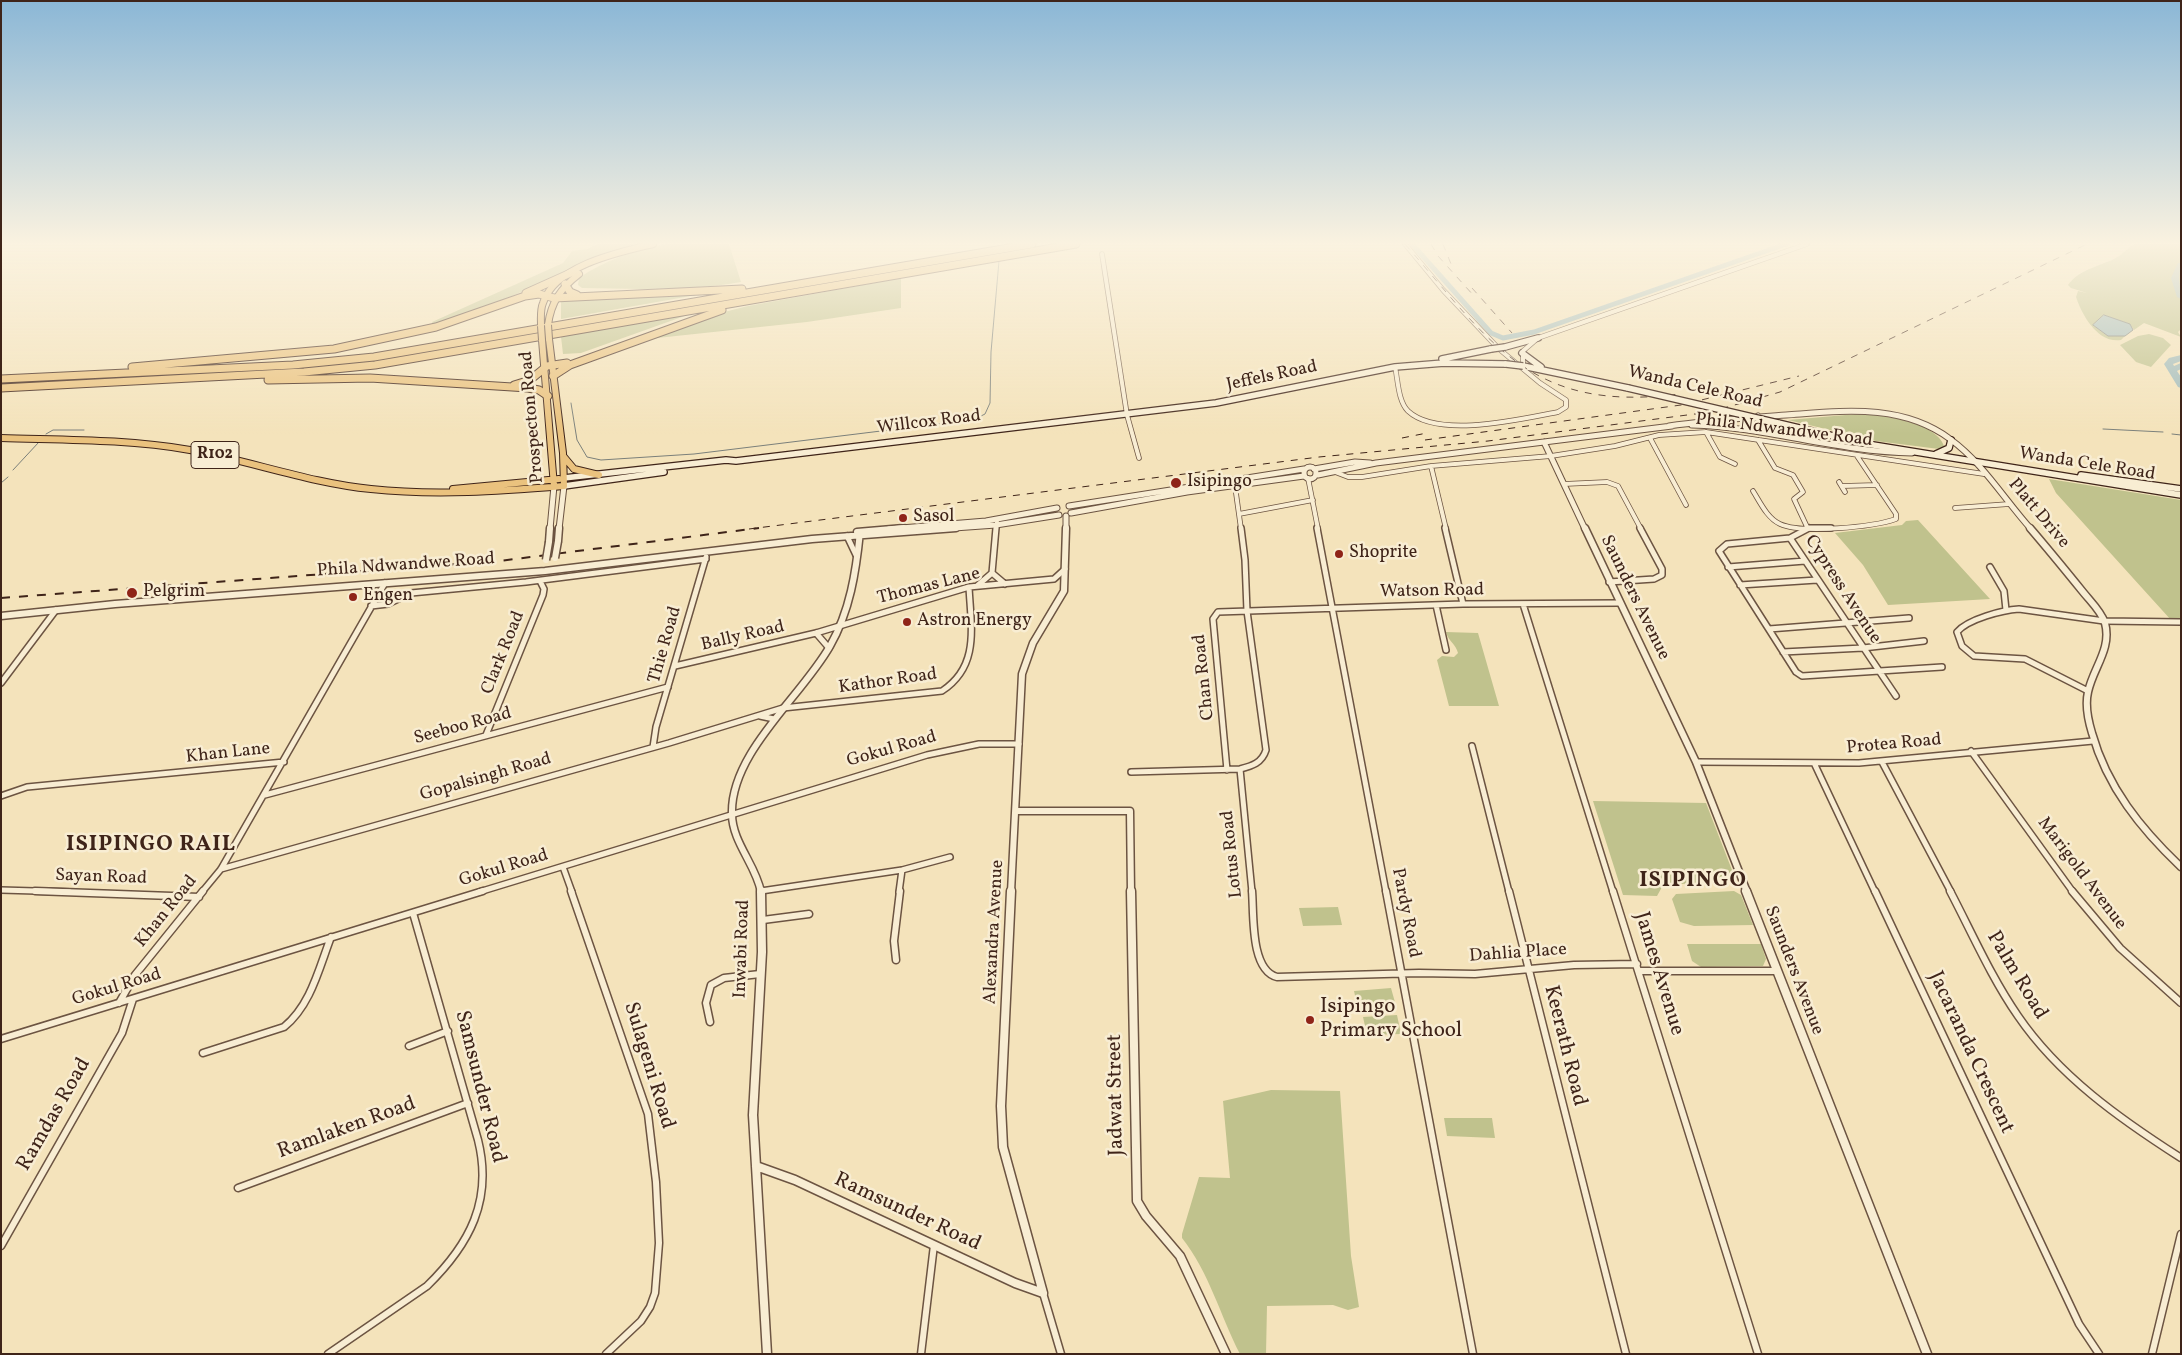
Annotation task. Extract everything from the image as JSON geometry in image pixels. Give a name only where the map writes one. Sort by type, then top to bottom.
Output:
[{"type":"highway","points":[[29,377],[334,349],[401,336],[490,307]]},
{"type":"highway","points":[[1,378],[293,365],[374,357],[667,307]]},
{"type":"highway","points":[[1,388],[304,372],[375,365],[712,307]]},
{"type":"highway","points":[[553,376],[560,369],[582,360],[694,319],[736,307]]},
{"type":"highway","points":[[502,386],[530,380],[547,366],[582,360]]},
{"type":"highway","points":[[30,386],[370,378],[533,389],[548,396]]},
{"type":"main road","name":"Prospecton Road","points":[[542,307],[541,326],[545,340],[554,483]]},
{"type":"main road","name":"Prospecton Road","points":[[545,340],[552,307]]},
{"type":"main road","points":[[1422,364],[1538,338]]},
{"type":"main road","points":[[1522,353],[1528,360],[1543,369]]},
{"type":"main road","name":"Jeffels Road","points":[[1127,415],[1216,404],[1395,367],[1422,364]]},
{"type":"main road","name":"Wanda Cele Road","points":[[1422,364],[1525,365],[1867,444],[1960,459],[2181,489]]},
{"type":"main road","name":"Prospecton Road","points":[[547,366],[553,376],[563,453],[564,482]]},
{"type":"main road","name":"Willcox Road","points":[[564,482],[599,475],[726,460],[736,461],[1127,415]]},
{"type":"main road","name":"R102","points":[[1,438],[166,446],[206,452],[343,485],[426,492],[462,494],[564,482]]},
{"type":"main road","points":[[1934,455],[1946,451],[1951,440]]},
{"type":"main road","points":[[563,453],[572,469],[599,475]]},
{"type":"main road","name":"Willcox Road","points":[[564,482],[728,464],[736,461]]},
{"type":"main road","name":"Wanda Cele Road","points":[[1975,461],[2181,495]]},
{"type":"street","points":[[1110,307],[1127,415],[1139,458]]},
{"type":"street","points":[[1395,367],[1403,402],[1409,412],[1425,420],[1458,425],[1548,414],[1563,409],[1567,404],[1563,398],[1536,381],[1500,351],[1460,307]]},
{"type":"street","points":[[1525,365],[1522,353],[1525,347],[1538,338],[1626,307]]},
{"type":"street","name":"Platt Drive","points":[[1669,426],[1718,418],[1858,410],[1901,414],[1921,421],[1951,440],[1975,461],[2053,555],[2104,621]]},
{"type":"street","name":"Phila Ndwandwe Road","points":[[1741,429],[1758,416]]},
{"type":"street","name":"Phila Ndwandwe Road","points":[[1306,475],[1318,475],[1376,464],[1669,426],[1710,426],[1741,429],[1845,448],[1891,453],[1918,452]]},
{"type":"street","points":[[1706,432],[1721,459],[1727,463],[1735,464]]},
{"type":"street","name":"Phila Ndwandwe Road","points":[[1345,476],[1362,477],[1431,466],[1551,456],[1615,446],[1650,438],[1706,432],[1984,474]]},
{"type":"street","points":[[1650,438],[1686,505]]},
{"type":"street","name":"Cypress Avenue","points":[[1758,440],[1773,466],[1777,470],[1793,475],[1802,488],[1802,494],[1794,499],[1809,529],[1790,538],[1896,696]]},
{"type":"street","name":"Saunders Avenue","points":[[1544,442],[1696,762],[1927,1354]]},
{"type":"street","points":[[1753,491],[1770,518],[1790,528],[1809,529],[1887,522],[1896,519],[1896,514],[1857,456]]},
{"type":"street","name":"Phila Ndwandwe Road","points":[[1314,469],[1355,462],[1376,464]]},
{"type":"street","points":[[1431,466],[1463,604]]},
{"type":"street","points":[[1306,475],[1068,506],[1069,515],[1306,475],[1314,469],[1318,475]]},
{"type":"street","points":[[1335,472],[1345,476],[1347,470]]},
{"type":"street","name":"Pardy Road","points":[[1306,475],[1314,500],[1332,607],[1474,1354]]},
{"type":"street","name":"Prospecton Road","points":[[553,570],[564,482]]},
{"type":"street","points":[[1564,484],[1607,482],[1618,486],[1662,569],[1662,575],[1654,579],[1609,582]]},
{"type":"street","name":"Prospecton Road","points":[[544,571],[549,542],[554,483]]},
{"type":"street","points":[[1845,492],[1841,484],[1877,485]]},
{"type":"street","points":[[1131,772],[1240,769],[1261,761],[1266,750],[1247,611],[1246,560],[1235,486]]},
{"type":"street","points":[[1240,514],[1314,500]]},
{"type":"street","points":[[1955,508],[2009,504]]},
{"type":"street","name":"Phila Ndwandwe Road","points":[[996,522],[1063,505],[1068,506]]},
{"type":"street","points":[[1057,508],[1058,515]]},
{"type":"street","name":"Phila Ndwandwe Road","points":[[1,616],[385,582],[544,571],[812,539],[1069,515]]},
{"type":"street","name":"Alexandra Avenue","points":[[1061,1354],[1007,1163],[1001,1132],[1001,1106],[1021,681],[1025,658],[1040,630],[1062,600],[1069,515]]},
{"type":"street","points":[[976,586],[992,573],[996,522]]},
{"type":"street","points":[[730,815],[736,791],[752,750],[829,648],[842,625],[860,534]]},
{"type":"street","name":"Phila Ndwandwe Road","points":[[812,539],[860,534]]},
{"type":"street","points":[[846,536],[852,543],[856,555]]},
{"type":"street","points":[[1790,538],[1727,544],[1718,551],[1796,672],[1802,676],[1878,669],[1942,667]]},
{"type":"street","name":"Thie Road","points":[[653,747],[668,687],[708,552]]},
{"type":"street","name":"Phila Ndwandwe Road","points":[[372,606],[388,604],[411,593],[540,581],[706,559]]},
{"type":"street","points":[[1728,567],[1805,561]]},
{"type":"street","points":[[1990,567],[2004,591],[2006,610]]},
{"type":"street","points":[[1064,591],[1054,579],[1065,569]]},
{"type":"street","points":[[992,573],[1005,584]]},
{"type":"street","name":"Thomas Lane","points":[[842,625],[969,587],[1054,579]]},
{"type":"street","points":[[1740,585],[1817,580]]},
{"type":"street","name":"Clark Road","points":[[486,735],[543,594],[544,590],[540,581]]},
{"type":"street","name":"Khan Lane","points":[[1,796],[27,787],[284,762],[385,582]]},
{"type":"street","name":"Kathor Road","points":[[783,708],[932,693],[953,684],[964,674],[968,663],[970,630],[969,587]]},
{"type":"street","name":"Watson Road","points":[[1247,611],[1463,604],[1619,603]]},
{"type":"street","name":"James Avenue","points":[[1523,604],[1758,1354]]},
{"type":"street","points":[[1436,605],[1446,650]]},
{"type":"street","points":[[1,683],[56,610]]},
{"type":"street","points":[[2088,691],[2025,659],[2002,656],[1981,657],[1968,652],[1962,646],[1957,632],[1962,626],[2006,610],[2045,612],[2104,621],[2181,622]]},
{"type":"street","name":"Chan Road","points":[[1227,770],[1213,616],[1218,612],[1247,611]]},
{"type":"street","points":[[1769,629],[1909,618]]},
{"type":"street","points":[[2104,621],[2106,640],[2088,691],[2087,709],[2093,741],[2106,774],[2119,797],[2151,837],[2181,867]]},
{"type":"street","name":"Bally Road","points":[[675,666],[816,633],[842,625]]},
{"type":"street","points":[[816,633],[829,648]]},
{"type":"street","points":[[1783,652],[1863,648],[1924,642]]},
{"type":"street","name":"Seeboo Road","points":[[265,795],[668,687]]},
{"type":"street","name":"Gopalsingh Road","points":[[221,869],[653,747],[783,708]]},
{"type":"street","name":"Gopalsingh Road","points":[[759,716],[774,719]]},
{"type":"street","name":"Protea Road","points":[[1696,762],[1815,765],[1882,762],[2043,743],[2093,741]]},
{"type":"street","name":"Gokul Road","points":[[1,1039],[933,753],[979,744],[1019,744]]},
{"type":"street","name":"Keerath Road","points":[[1472,746],[1626,1354]]},
{"type":"street","name":"Marigold Avenue","points":[[1971,751],[2102,929],[2130,960],[2181,1003]]},
{"type":"street","name":"Khan Road","points":[[119,1003],[135,975],[221,869],[284,762]]},
{"type":"street","name":"Palm Road","points":[[1882,762],[1998,982],[2025,1026],[2047,1052],[2089,1092],[2131,1125],[2181,1158]]},
{"type":"street","name":"Jacaranda Crescent","points":[[1815,765],[2064,1291],[2087,1338],[2099,1354]]},
{"type":"street","name":"Lotus Road","points":[[1240,769],[1261,967],[1267,974],[1282,978],[1401,973]]},
{"type":"street","name":"Jadwat Street","points":[[1016,811],[1130,811],[1137,1201],[1146,1216],[1180,1256],[1226,1354]]},
{"type":"street","name":"Inwabi Road","points":[[730,815],[733,829],[746,850],[761,891],[763,920],[753,1115],[767,1354]]},
{"type":"street","points":[[761,891],[902,870],[950,857]]},
{"type":"street","name":"Sulageni Road","points":[[563,867],[648,1114],[655,1153],[658,1236],[656,1290],[651,1306],[634,1328],[606,1354]]},
{"type":"street","points":[[896,960],[894,941],[902,870]]},
{"type":"street","name":"Sayan Road","points":[[1,890],[199,897]]},
{"type":"street","name":"Samsunder Road","points":[[328,1354],[428,1286],[447,1266],[467,1235],[484,1183],[480,1148],[413,913]]},
{"type":"street","points":[[763,920],[809,914]]},
{"type":"street","points":[[203,1054],[284,1027],[295,1019],[302,1007],[331,937]]},
{"type":"street","name":"Dahlia Place","points":[[1401,973],[1475,974],[1574,965],[1777,971]]},
{"type":"street","points":[[710,1022],[706,1002],[711,985],[724,978],[760,974]]},
{"type":"street","name":"Ramdas Road","points":[[1,1246],[122,1033],[129,1016],[132,999]]},
{"type":"street","points":[[409,1046],[448,1031]]},
{"type":"street","name":"Ramlaken Road","points":[[238,1188],[468,1103]]},
{"type":"street","name":"Ramsunder Road","points":[[756,1166],[795,1180],[1015,1283],[1043,1293]]},
{"type":"street","points":[[2152,1354],[2181,1234]]},
{"type":"street","points":[[921,1354],[934,1245]]},
{"type":"green space","points":[[465,307],[486,307],[433,325],[432,322]]},
{"type":"green space","points":[[561,307],[628,307],[561,319]]},
{"type":"green space","points":[[743,307],[901,307],[807,322],[648,339],[716,314]]},
{"type":"green space","points":[[2080,307],[2181,307],[2181,329],[2178,332],[2181,337],[2144,323],[2134,330],[2130,324],[2104,315],[2093,325],[2108,336],[2125,336],[2121,340],[2105,338],[2092,327]]},
{"type":"green space","points":[[693,313],[581,353],[563,354],[561,337]]},
{"type":"green space","points":[[2149,334],[2163,338],[2171,345],[2151,367],[2136,362],[2120,345],[2138,336]]},
{"type":"green space","points":[[1857,414],[1892,418],[1919,425],[1931,431],[1944,446],[1939,449],[1876,441],[1788,420]]},
{"type":"green space","points":[[2049,479],[2181,500],[2181,620],[2171,620],[2056,493]]},
{"type":"green space","points":[[1918,520],[1990,599],[1888,605],[1863,565],[1835,533],[1902,525],[1906,521]]},
{"type":"green space","points":[[1446,632],[1478,633],[1499,706],[1449,706],[1437,660],[1442,656],[1454,657],[1458,653]]},
{"type":"green space","points":[[1593,801],[1706,803],[1737,883],[1671,884],[1662,887],[1657,896],[1623,895]]},
{"type":"green space","points":[[1734,891],[1741,895],[1753,925],[1694,926],[1680,922],[1672,899],[1676,894]]},
{"type":"green space","points":[[1338,907],[1342,925],[1303,926],[1299,908]]},
{"type":"green space","points":[[1687,944],[1761,944],[1766,959],[1763,966],[1701,967],[1692,961]]},
{"type":"green space","points":[[1391,988],[1396,1006],[1358,1009],[1354,991]]},
{"type":"green space","points":[[1397,1015],[1401,1034],[1367,1035],[1363,1017]]},
{"type":"green space","points":[[1271,1090],[1340,1091],[1351,1256],[1359,1307],[1348,1310],[1333,1305],[1267,1306],[1266,1354],[1240,1354],[1207,1279],[1182,1238],[1182,1234],[1199,1177],[1230,1178],[1223,1101]]},
{"type":"green space","points":[[1444,1118],[1492,1118],[1495,1138],[1447,1136]]},
{"type":"water","points":[[2104,315],[2130,324],[2133,330],[2125,336],[2108,336],[2093,325]]},
{"type":"waterway","points":[[571,403],[577,440],[587,457],[601,460],[694,454],[946,423],[981,416],[985,414],[990,403],[991,352],[995,307]]},
{"type":"waterway","points":[[1468,307],[1491,333],[1503,338],[1534,332],[1605,307]]},
{"type":"waterway","points":[[2174,374],[2168,364],[2172,360],[2181,358]]},
{"type":"waterway","points":[[2181,366],[2172,370],[2181,385]]},
{"type":"waterway","points":[[2103,429],[2163,432]]},
{"type":"waterway","points":[[46,434],[53,430],[84,430]]},
{"type":"waterway","points":[[2172,434],[2181,435]]},
{"type":"waterway","points":[[13,470],[39,442]]},
{"type":"waterway","points":[[1,483],[8,477]]},
{"type":"railway","points":[[1459,307],[1491,341],[1520,364],[1551,382],[1587,393],[1629,397],[1680,394]]},
{"type":"railway","points":[[1489,307],[1512,333]]},
{"type":"railway","points":[[749,529],[1319,457],[1488,441],[1710,412],[1780,392],[1956,307]]},
{"type":"railway","points":[[1425,440],[1681,405],[1799,376]]},
{"type":"railway","points":[[1402,438],[1427,433]]},
{"type":"railway","points":[[1,598],[499,561],[759,528]]},
{"type":"place","name":"Isipingo","points":[[1176,483]]},
{"type":"place","name":"Sasol","points":[[903,518]]},
{"type":"place","name":"Shoprite","points":[[1339,554]]},
{"type":"place","name":"Pelgrim","points":[[132,593]]},
{"type":"place","name":"Engen","points":[[353,597]]},
{"type":"place","name":"Astron Energy","points":[[907,622]]},
{"type":"place","name":"Isipingo Primary School","points":[[1310,1020]]},
{"type":"district","name":"ISIPINGO RAIL","points":[[151,846]]},
{"type":"district","name":"ISIPINGO","points":[[1693,882]]}]
